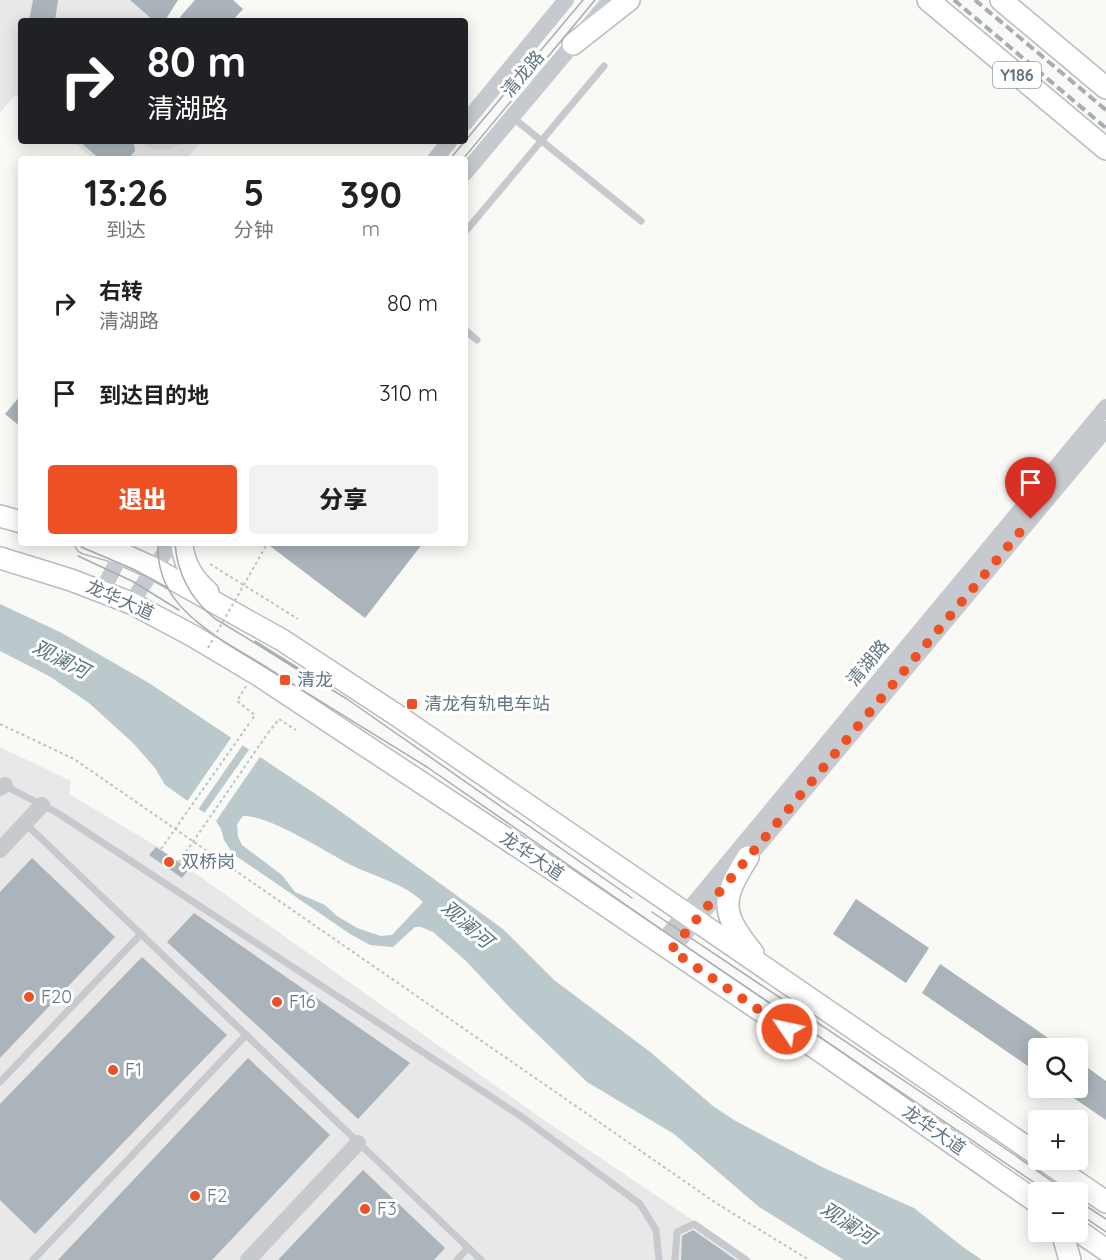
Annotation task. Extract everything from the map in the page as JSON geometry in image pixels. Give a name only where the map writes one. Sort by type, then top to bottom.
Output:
[{"type":"main road","points":[[573,44],[629,0]]},
{"type":"main road","name":"Y186","points":[[928,0],[1106,149]]},
{"type":"main road","name":"Y186","points":[[1001,0],[1106,88]]},
{"type":"main road","points":[[0,516],[18,521]]},
{"type":"main road","points":[[182,546],[184,559],[191,572],[202,587],[227,609]]},
{"type":"main road","points":[[123,548],[282,640],[395,714],[1028,1148]]},
{"type":"main road","name":"龙华大道","points":[[0,558],[102,591],[131,603],[193,636],[260,676],[555,871],[1028,1196]]},
{"type":"main road","points":[[748,857],[731,885],[728,898],[729,916],[741,937],[767,969]]},
{"type":"main road","points":[[1059,1170],[1106,1202]]},
{"type":"main road","points":[[1088,1238],[1106,1250]]},
{"type":"main road","points":[[1065,1242],[1070,1260]]},
{"type":"street","name":"清龙路","points":[[468,119],[566,0]]},
{"type":"street","name":"清龙路","points":[[468,169],[610,0]]},
{"type":"street","points":[[438,156],[448,144]]},
{"type":"street","name":"清湖路","points":[[666,947],[1106,407]]},
{"type":"street","name":"清湖路","points":[[690,917],[748,857],[1106,429]]},
{"type":"street","points":[[131,603],[169,546]]},
{"type":"street","points":[[102,591],[123,548]]},
{"type":"street","points":[[0,850],[42,805]]},
{"type":"street","points":[[248,1260],[358,1143]]},
{"type":"lane","points":[[468,228],[604,66]]},
{"type":"lane","points":[[512,117],[641,221]]},
{"type":"lane","points":[[468,332],[477,340]]},
{"type":"lane","points":[[2,786],[42,805],[136,864],[540,1130],[640,1204],[656,1230],[659,1260]]},
{"type":"lane","points":[[25,823],[481,1260]]},
{"type":"lane","points":[[0,1082],[141,934]]},
{"type":"lane","points":[[33,1260],[246,1035]]},
{"type":"lane","points":[[675,1260],[677,1232],[694,1224],[747,1260]]},
{"type":"lane","points":[[457,1260],[468,1248]]},
{"type":"path","points":[[208,648],[266,546]]},
{"type":"path","points":[[210,564],[298,619]]},
{"type":"path","points":[[161,849],[255,715],[237,701],[248,684]]},
{"type":"path","points":[[179,862],[279,719],[296,730]]},
{"type":"path","points":[[0,724],[74,759],[716,1203],[809,1260]]},
{"type":"shaded area","points":[[0,0],[139,0],[161,18],[18,18],[18,97],[15,95],[0,113]]},
{"type":"shaded area","points":[[76,144],[199,144],[189,156],[90,156]]},
{"type":"shaded area","points":[[144,144],[178,144],[162,150]]},
{"type":"shaded area","points":[[0,747],[71,781],[69,794],[161,849],[544,1120],[752,1260],[0,1260]]},
{"type":"water","name":"观澜河","points":[[0,604],[60,632],[149,683],[326,801],[503,929],[554,980],[649,1051],[713,1106],[734,1120],[824,1168],[914,1208],[982,1260],[844,1260],[759,1207],[674,1134],[587,1082],[515,1013],[465,960],[433,932],[415,927],[393,947],[370,945],[350,934],[233,854],[216,821],[165,785],[155,768],[134,744],[89,703],[49,676],[0,651]],"holes":[[[243,816],[254,817],[283,828],[353,866],[408,890],[423,902],[392,935],[381,936],[357,928],[337,916],[325,905],[295,892],[282,875],[242,845],[238,837],[237,824]]]},
{"type":"pier","points":[[233,735],[244,743],[197,811],[186,803]]},
{"type":"pier","points":[[251,747],[262,754],[214,824],[203,815]]},
{"type":"building","points":[[33,0],[58,0],[55,18],[30,18]]},
{"type":"building","points":[[130,0],[178,0],[167,18],[151,18]]},
{"type":"building","points":[[195,0],[233,0],[243,9],[235,18],[180,17]]},
{"type":"building","points":[[82,144],[134,145],[135,151],[131,156],[96,156]]},
{"type":"building","points":[[18,399],[18,425],[5,414]]},
{"type":"building","points":[[270,546],[421,546],[365,618]]},
{"type":"building","points":[[255,640],[330,687],[328,690],[254,643]]},
{"type":"building","name":"双桥岗","points":[[156,847],[189,869],[182,878],[149,855]]},
{"type":"building","name":"F20","points":[[32,858],[115,937],[0,1058],[0,892]]},
{"type":"building","points":[[856,899],[929,948],[906,983],[833,934]]},
{"type":"building","name":"F16","points":[[194,913],[410,1063],[358,1119],[167,942]]},
{"type":"building","name":"F1","points":[[142,957],[227,1035],[35,1234],[0,1200],[0,1104]]},
{"type":"building","points":[[940,964],[1048,1038],[1028,1038],[1028,1066],[922,993]]},
{"type":"building","name":"F2","points":[[248,1058],[330,1135],[212,1260],[58,1260]]},
{"type":"building","points":[[1088,1068],[1106,1081],[1106,1120],[1074,1098],[1088,1098]]},
{"type":"building","name":"F3","points":[[363,1170],[445,1248],[434,1260],[278,1260]]},
{"type":"building","points":[[693,1230],[736,1260],[681,1260],[682,1236]]},
{"type":"tram line","points":[[468,137],[583,0]]},
{"type":"tram line","points":[[465,156],[595,0]]},
{"type":"tram line","points":[[453,156],[463,144]]},
{"type":"tram line","points":[[158,546],[162,575],[168,589],[186,612],[210,632],[427,767],[1033,1182]]},
{"type":"tram line","points":[[175,546],[186,585],[198,602],[214,618],[347,699],[632,898]]},
{"type":"tram line","points":[[81,547],[133,569],[168,588]]},
{"type":"tram line","points":[[78,556],[132,581],[179,610]]},
{"type":"tram line","points":[[652,912],[1053,1182]]},
{"type":"tram line","points":[[1088,1207],[1106,1219]]},
{"type":"tram line","points":[[1088,1220],[1106,1232]]},
{"type":"railway","points":[[954,0],[1106,128]]},
{"type":"railway","points":[[975,0],[1106,110]]},
{"type":"place","name":"清龙","points":[[285,680]]},
{"type":"place","name":"清龙有轨电车站","points":[[412,704]]},
{"type":"place","name":"双桥岗","points":[[169,862]]},
{"type":"place","name":"F20","points":[[29,997]]},
{"type":"place","name":"F16","points":[[277,1002]]},
{"type":"place","name":"F1","points":[[113,1070]]},
{"type":"place","name":"F2","points":[[195,1196]]},
{"type":"place","name":"F3","points":[[365,1209]]},
{"type":"route","points":[[787,1029],[671,950],[1031,519]]}]
